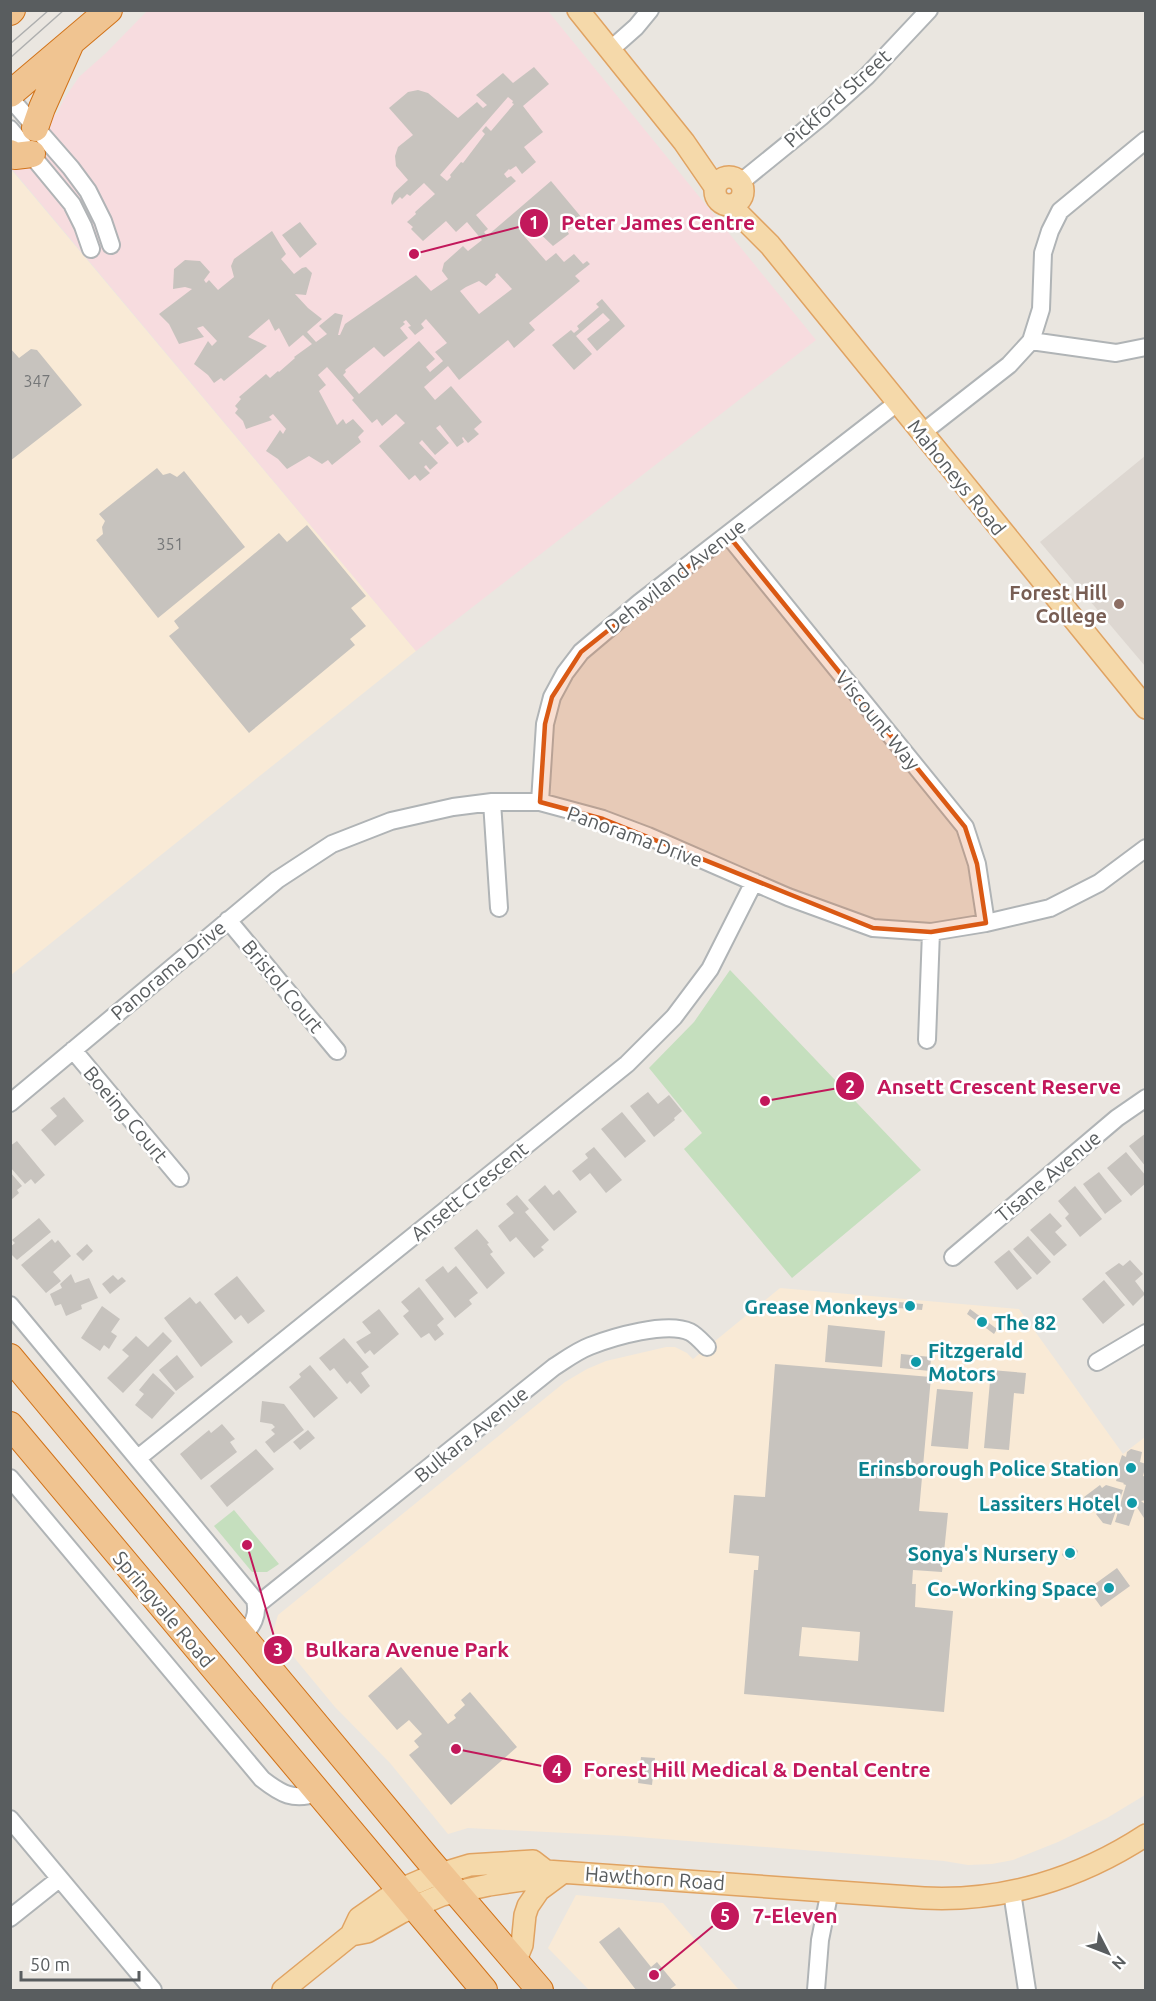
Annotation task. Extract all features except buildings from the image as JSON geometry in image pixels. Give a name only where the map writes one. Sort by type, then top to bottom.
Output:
[{"type":"highway","points":[[10,94],[109,10]]},
{"type":"highway","points":[[23,128],[42,108],[71,42]]},
{"type":"highway","points":[[10,1357],[447,1882],[540,1990]]},
{"type":"highway","name":"Springvale Road","points":[[10,1425],[484,1990]]},
{"type":"main road","name":"Mahoneys Road","points":[[578,10],[684,142],[732,188],[770,245],[1146,708]]},
{"type":"main road","name":"Hawthorn Road","points":[[283,1990],[351,1935],[367,1932],[406,1898],[447,1882],[470,1865],[533,1861],[554,1872],[941,1899],[993,1895],[1033,1887],[1077,1872],[1146,1835]]},
{"type":"main road","points":[[515,1962],[522,1945],[528,1906],[554,1872]]},
{"type":"street","points":[[610,50],[636,27],[650,10]]},
{"type":"street","name":"Pickford Street","points":[[732,188],[822,117],[867,76],[929,10]]},
{"type":"street","points":[[10,98],[23,128],[71,168],[88,191],[103,221],[111,245]]},
{"type":"street","points":[[23,128],[21,154],[72,204],[91,249]]},
{"type":"street","points":[[922,434],[1009,365],[1030,341],[1041,309],[1043,253],[1060,211],[1146,140]]},
{"type":"street","points":[[1030,341],[1116,353],[1146,347]]},
{"type":"street","name":"Dehaviland Avenue","points":[[540,802],[545,724],[552,697],[565,673],[581,652],[897,403]]},
{"type":"street","name":"Viscount Way","points":[[728,535],[965,827],[977,864],[986,923]]},
{"type":"street","points":[[492,802],[499,908]]},
{"type":"street","name":"Panorama Drive","points":[[10,1104],[277,880],[332,844],[391,821],[453,807],[492,802],[540,802],[603,819],[648,836],[788,897],[873,928],[931,932],[986,923],[1050,908],[1099,883],[1146,848]]},
{"type":"street","name":"Ansett Crescent","points":[[138,1458],[627,1064],[674,1017],[710,969],[754,882]]},
{"type":"street","name":"Bristol Court","points":[[228,920],[337,1051]]},
{"type":"street","points":[[927,1040],[931,932]]},
{"type":"street","name":"Boeing Court","points":[[73,1050],[180,1178]]},
{"type":"street","name":"Tisane Avenue","points":[[953,1257],[1118,1118],[1146,1098]]},
{"type":"street","points":[[10,1305],[252,1596],[256,1605],[255,1619],[242,1636]]},
{"type":"street","name":"Bulkara Avenue","points":[[256,1605],[572,1355],[590,1346],[659,1328],[675,1327],[692,1332],[707,1347]]},
{"type":"street","points":[[1097,1362],[1146,1333]]},
{"type":"street","name":"Springvale Road","points":[[10,1478],[262,1779],[275,1789],[298,1798],[318,1793]]},
{"type":"street","points":[[10,1819],[153,1990]]},
{"type":"street","points":[[10,1918],[59,1879]]},
{"type":"street","points":[[816,1990],[820,1940],[830,1890]]},
{"type":"street","points":[[1012,1892],[1027,1990]]},
{"type":"highlighted area","points":[[728,535],[965,827],[977,864],[986,923],[931,932],[873,928],[603,819],[540,802],[545,724],[552,697],[581,652]]},
{"type":"shaded area","points":[[147,11],[548,11],[816,340],[416,651],[11,168],[10,145],[48,114],[57,114],[79,77]]},
{"type":"shaded area","points":[[10,168],[416,651],[11,975],[10,975]]},
{"type":"shaded area","name":"Forest Hill College","points":[[1145,456],[1145,666],[1040,542]]},
{"type":"shaded area","points":[[780,1288],[1019,1309],[1123,1454],[1145,1437],[1145,1795],[1107,1818],[1058,1842],[1013,1860],[992,1864],[968,1865],[944,1861],[625,1836],[468,1828],[448,1834],[390,1763],[335,1707],[273,1632],[278,1615],[565,1382],[606,1361],[666,1347],[675,1347],[693,1359]]},
{"type":"shaded area","points":[[576,1895],[663,1903],[739,1990],[589,1990],[548,1948]]},
{"type":"green space","points":[[730,970],[921,1170],[792,1278],[684,1149],[702,1133],[649,1068],[694,1022]]},
{"type":"green space","points":[[234,1510],[279,1564],[267,1572],[252,1572],[214,1526]]},
{"type":"tram line","points":[[10,44],[49,10]]},
{"type":"tram line","points":[[10,58],[64,10]]},
{"type":"place","name":"Peter James Centre","points":[[414,254]]},
{"type":"place","name":"Forest Hill College","points":[[1119,604]]},
{"type":"place","name":"Ansett Crescent Reserve","points":[[765,1101]]},
{"type":"place","name":"Grease Monkeys","points":[[910,1306]]},
{"type":"place","name":"The 82","points":[[982,1322]]},
{"type":"place","name":"Fitzgerald Motors","points":[[916,1362]]},
{"type":"place","name":"Erinsborough Police Station","points":[[1131,1468]]},
{"type":"place","name":"Lassiters Hotel","points":[[1132,1503]]},
{"type":"place","name":"Bulkara Avenue Park","points":[[247,1545]]},
{"type":"place","name":"Sonya's Nursery","points":[[1070,1553]]},
{"type":"place","name":"Co-Working Space","points":[[1109,1588]]},
{"type":"place","name":"Forest Hill Medical & Dental Centre","points":[[456,1749]]},
{"type":"place","name":"7-Eleven","points":[[654,1975]]}]
